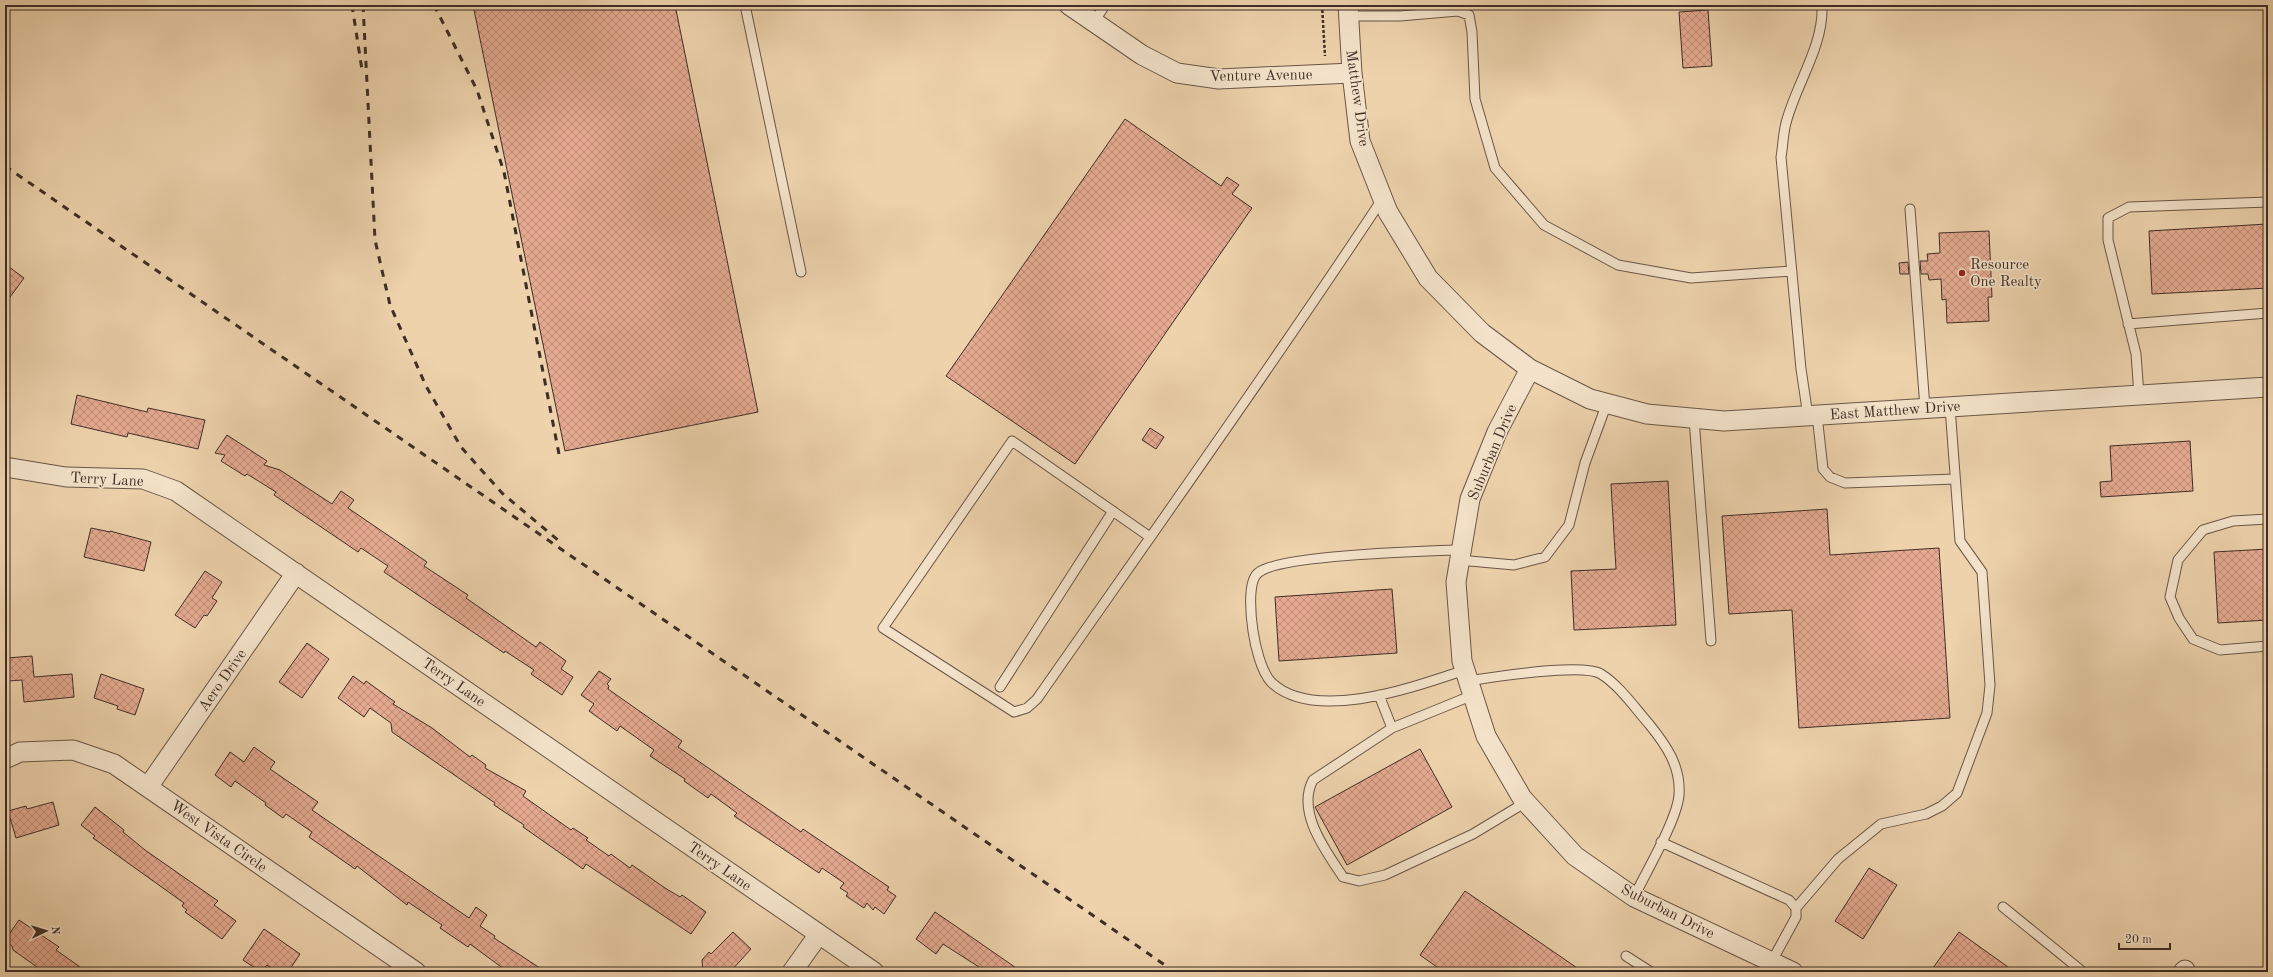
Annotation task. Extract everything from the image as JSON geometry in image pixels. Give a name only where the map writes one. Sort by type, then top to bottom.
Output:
[{"type":"street","name":"Venture Avenue","points":[[1069,5],[1142,55],[1177,73],[1219,79],[1352,73]]},
{"type":"street","name":"Matthew Drive","points":[[1349,11],[1352,73],[1360,141],[1388,212],[1428,278],[1482,334],[1530,369]]},
{"type":"street","name":"East Matthew Drive","points":[[1530,369],[1590,399],[1648,414],[1724,421],[2268,387]]},
{"type":"street","name":"Suburban Drive","points":[[1530,369],[1497,432],[1470,499],[1456,582],[1462,662],[1486,736],[1526,802],[1575,856],[1634,897],[1769,967],[1793,972]]},
{"type":"street","name":"Terry Lane","points":[[5,467],[66,477],[143,478],[176,491],[874,972]]},
{"type":"street","name":"Aero Drive","points":[[148,787],[296,573]]},
{"type":"street","name":"West Vista Circle","points":[[5,759],[20,752],[73,750],[114,764],[416,972]]},
{"type":"street","points":[[792,972],[819,934]]},
{"type":"lane","points":[[745,5],[801,272]]},
{"type":"lane","points":[[1094,22],[1106,5]]},
{"type":"lane","points":[[1822,5],[1823,17],[1814,48],[1786,122],[1781,157],[1792,271],[1812,415],[1823,468],[1830,477],[1846,483],[1955,478]]},
{"type":"lane","points":[[1349,11],[1400,16],[1458,11],[1469,15],[1472,32],[1475,99],[1495,168],[1544,225],[1618,265],[1692,278],[1792,271]]},
{"type":"lane","points":[[1150,537],[1012,441],[883,628],[1014,712],[1026,708],[1037,699],[1150,537],[1309,309],[1382,198]]},
{"type":"lane","points":[[2139,395],[2136,354],[2108,240],[2108,218],[2129,207],[2268,202]]},
{"type":"lane","points":[[1910,209],[1925,408]]},
{"type":"lane","points":[[2128,324],[2268,313]]},
{"type":"lane","points":[[1607,403],[1585,463],[1569,525],[1545,557],[1514,565],[1460,555],[1399,552],[1299,561],[1275,566],[1258,572],[1252,582],[1251,616],[1256,650],[1270,680],[1284,692],[1313,700],[1358,699],[1400,691],[1512,675],[1584,670],[1599,673],[1616,686],[1668,746],[1676,768],[1679,794],[1676,811],[1634,897]]},
{"type":"lane","points":[[1769,967],[1796,917],[1796,908],[1838,859],[1881,824],[1926,814],[1942,806],[1957,793],[1987,713],[1990,685],[1982,572],[1960,541],[1950,407]]},
{"type":"lane","points":[[1694,419],[1711,641]]},
{"type":"lane","points":[[1000,687],[1113,511]]},
{"type":"lane","points":[[2268,519],[2233,522],[2203,530],[2178,560],[2170,597],[2178,618],[2193,639],[2220,650],[2268,646]]},
{"type":"lane","points":[[1469,682],[1392,728],[1313,780],[1308,790],[1308,806],[1320,841],[1343,877],[1359,881],[1385,875],[1473,834],[1526,802]]},
{"type":"lane","points":[[1379,695],[1392,728]]},
{"type":"lane","points":[[1660,842],[1789,900],[1796,908]]},
{"type":"lane","points":[[2003,907],[2083,972]]},
{"type":"lane","points":[[1626,956],[1651,972]]},
{"type":"path","points":[[1322,5],[1326,74]]},
{"type":"building","points":[[473,5],[675,5],[758,412],[565,451]]},
{"type":"building","points":[[1708,10],[1712,66],[1683,68],[1679,12]]},
{"type":"building","points":[[1125,119],[1221,186],[1227,177],[1239,185],[1232,194],[1252,208],[1075,464],[946,376]]},
{"type":"building","points":[[2267,224],[2268,288],[2152,294],[2149,231]]},
{"type":"building","points":[[1989,231],[1992,297],[1988,297],[1989,321],[1947,323],[1946,299],[1942,300],[1941,279],[1929,280],[1928,274],[1921,274],[1920,261],[1928,261],[1927,254],[1940,253],[1939,233]]},
{"type":"building","points":[[1908,262],[1909,274],[1900,274],[1899,263]]},
{"type":"building","points":[[5,264],[24,278],[5,304]]},
{"type":"building","points":[[77,395],[147,412],[148,408],[205,420],[198,449],[128,433],[127,437],[71,424]]},
{"type":"building","points":[[1150,428],[1164,437],[1156,449],[1142,440]]},
{"type":"building","points":[[227,435],[267,461],[264,465],[280,470],[332,504],[341,491],[354,500],[348,508],[427,562],[424,566],[468,595],[466,598],[536,647],[540,642],[566,661],[561,669],[573,677],[562,695],[531,674],[534,670],[505,651],[504,653],[384,572],[388,566],[361,548],[358,552],[274,495],[276,492],[247,474],[245,476],[221,461],[225,455],[215,453]]},
{"type":"building","points":[[2190,441],[2193,491],[2101,497],[2100,482],[2112,481],[2110,446]]},
{"type":"building","points":[[1668,481],[1676,625],[1574,630],[1571,571],[1616,569],[1611,484]]},
{"type":"building","points":[[1827,509],[1830,555],[1939,548],[1950,718],[1799,728],[1792,610],[1729,614],[1722,516]]},
{"type":"building","points":[[91,528],[110,531],[151,542],[144,571],[84,557]]},
{"type":"building","points":[[2268,549],[2268,620],[2218,623],[2214,552]]},
{"type":"building","points":[[205,571],[222,582],[212,598],[217,601],[207,616],[204,615],[195,628],[175,615]]},
{"type":"building","points":[[1392,589],[1397,653],[1279,661],[1275,597]]},
{"type":"building","points":[[307,643],[329,659],[302,698],[279,682]]},
{"type":"building","points":[[32,656],[34,677],[72,674],[74,697],[24,702],[22,680],[9,681],[7,658]]},
{"type":"building","points":[[599,671],[611,679],[607,684],[609,686],[608,689],[682,741],[678,747],[801,832],[803,829],[889,887],[887,890],[896,896],[884,914],[875,907],[873,910],[867,903],[864,908],[846,896],[848,893],[840,888],[844,883],[822,868],[819,873],[734,816],[737,813],[711,794],[708,798],[684,781],[685,779],[650,756],[654,750],[620,726],[617,731],[589,711],[594,704],[581,695]]},
{"type":"building","points":[[101,674],[144,689],[135,715],[117,709],[118,706],[94,698]]},
{"type":"building","points":[[353,676],[364,684],[366,681],[395,702],[393,704],[432,728],[470,757],[472,755],[486,765],[485,768],[526,791],[523,796],[571,830],[573,828],[588,838],[586,840],[609,856],[611,854],[630,868],[632,865],[665,888],[680,897],[682,895],[706,912],[691,934],[586,864],[583,869],[523,827],[524,825],[494,805],[495,803],[392,732],[391,723],[370,708],[364,717],[338,698]]},
{"type":"building","points":[[254,747],[275,762],[270,769],[318,802],[312,810],[469,918],[476,907],[487,915],[480,926],[495,936],[494,938],[546,972],[508,972],[470,944],[468,947],[440,928],[442,925],[408,902],[407,905],[357,866],[355,869],[309,837],[312,832],[286,814],[283,818],[265,805],[266,803],[235,781],[231,787],[215,775],[230,752],[244,762]]},
{"type":"building","points":[[1420,749],[1452,807],[1347,865],[1315,807]]},
{"type":"building","points":[[53,802],[59,825],[16,838],[8,811],[26,806],[27,809]]},
{"type":"building","points":[[95,807],[124,830],[123,832],[145,850],[218,901],[214,905],[236,921],[222,939],[185,912],[187,910],[182,906],[184,903],[93,838],[95,836],[81,825]]},
{"type":"building","points":[[1869,868],[1897,885],[1863,939],[1835,921]]},
{"type":"building","points":[[1465,891],[1583,972],[1444,972],[1420,955]]},
{"type":"building","points":[[935,912],[1022,972],[976,972],[979,967],[943,944],[936,954],[916,939]]},
{"type":"building","points":[[19,920],[59,947],[56,950],[87,972],[44,972],[13,950],[12,946],[5,940]]},
{"type":"building","points":[[264,929],[300,954],[288,972],[277,972],[267,965],[261,972],[243,960]]},
{"type":"building","points":[[733,932],[751,949],[730,972],[703,972],[702,960],[709,952],[711,954]]},
{"type":"building","points":[[1959,932],[2015,972],[1930,972]]},
{"type":"railway","points":[[352,5],[362,70]]},
{"type":"railway","points":[[363,5],[375,240],[390,305],[426,386],[461,447],[502,493],[558,540]]},
{"type":"railway","points":[[434,5],[477,90],[504,172],[559,454]]},
{"type":"railway","points":[[5,166],[1175,972]]},
{"type":"place","name":"Resource One Realty","points":[[1962,273]]}]
